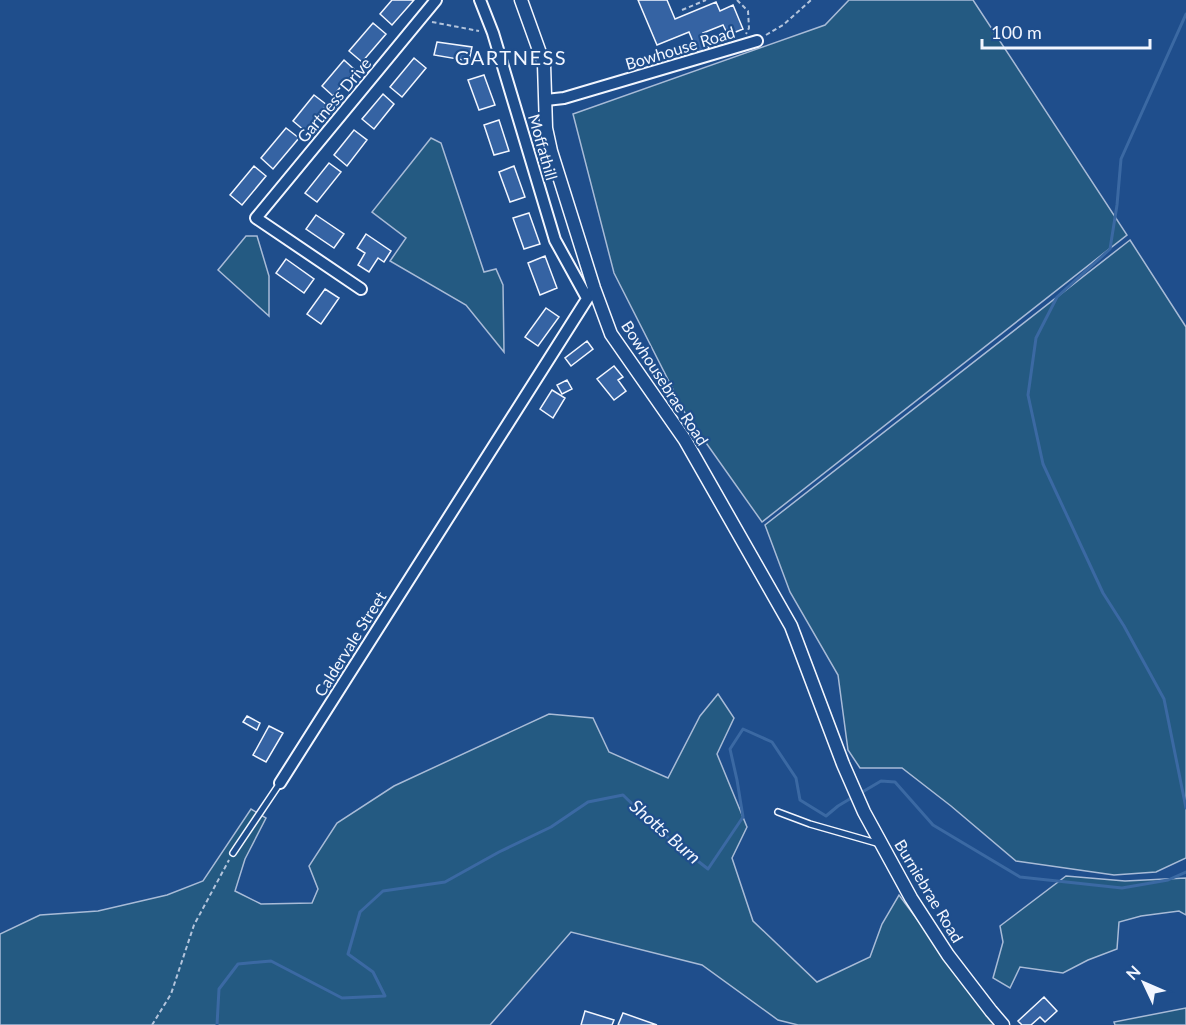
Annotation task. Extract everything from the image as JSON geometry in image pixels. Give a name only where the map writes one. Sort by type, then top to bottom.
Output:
[{"type":"street","name":"Gartness Drive","points":[[361,289],[256,218],[436,0]]},
{"type":"street","name":"Moffathill","points":[[480,0],[493,33],[555,240],[590,293]]},
{"type":"street","name":"Bowhousebrae Road","points":[[521,0],[544,64],[546,128],[590,293],[611,334],[685,440],[791,626],[843,764]]},
{"type":"street","name":"Bowhouse Road","points":[[546,100],[564,98],[757,40]]},
{"type":"street","name":"Caldervale Street","points":[[280,783],[590,293]]},
{"type":"street","name":"Burniebrae Road","points":[[843,764],[864,812],[928,926],[1003,1025]]},
{"type":"lane","name":"Caldervale Street","points":[[233,853],[280,783]]},
{"type":"lane","points":[[778,812],[810,824],[882,844]]},
{"type":"path","points":[[682,9],[706,0]]},
{"type":"path","points":[[738,0],[748,11],[749,28],[740,46]]},
{"type":"path","name":"Bowhouse Road","points":[[757,40],[783,25],[811,0]]},
{"type":"path","points":[[420,20],[493,33]]},
{"type":"path","points":[[152,1025],[171,994],[194,925],[233,853]]},
{"type":"shaded area","points":[[849,0],[973,0],[1127,235],[762,522],[685,413],[614,273],[573,114],[825,25]]},
{"type":"shaded area","points":[[431,138],[441,143],[484,272],[496,269],[503,285],[504,352],[466,305],[390,261],[406,238],[372,212]]},
{"type":"shaded area","points":[[246,236],[257,236],[269,276],[269,316],[218,270]]},
{"type":"shaded area","points":[[1130,240],[1186,327],[1186,858],[1156,872],[1114,875],[1016,861],[902,768],[860,768],[848,750],[838,675],[790,592],[765,525]]},
{"type":"shaded area","points":[[718,694],[734,718],[717,754],[747,827],[732,858],[753,921],[817,982],[870,957],[882,924],[899,895],[996,1025],[798,1025],[778,1020],[702,965],[571,932],[490,1025],[0,1025],[0,934],[40,915],[98,911],[167,895],[203,881],[251,809],[266,818],[245,859],[235,891],[261,904],[312,903],[318,889],[309,866],[337,823],[394,786],[549,714],[593,718],[609,752],[668,778],[700,716]]},
{"type":"shaded area","points":[[1066,876],[1125,881],[1186,878],[1186,915],[1179,911],[1141,916],[1119,922],[1117,949],[1063,973],[1020,967],[1010,988],[993,978],[1003,942],[1000,926]]},
{"type":"shaded area","points":[[1186,1008],[1186,1025],[1115,1025],[1114,1022]]},
{"type":"building","points":[[392,0],[414,0],[392,25],[380,14]]},
{"type":"building","points":[[638,0],[667,0],[675,19],[716,2],[720,11],[733,5],[743,29],[728,35],[723,25],[703,33],[710,51],[699,56],[689,32],[657,45]]},
{"type":"building","points":[[373,23],[386,34],[362,62],[349,51]]},
{"type":"building","points":[[437,42],[472,47],[469,61],[434,55]]},
{"type":"building","points":[[414,58],[426,68],[402,97],[390,87]]},
{"type":"building","points":[[344,60],[355,70],[333,96],[322,86]]},
{"type":"building","points":[[484,75],[495,105],[479,110],[468,80]]},
{"type":"building","points":[[383,94],[394,104],[374,129],[362,119]]},
{"type":"building","points":[[314,95],[327,105],[305,131],[293,121]]},
{"type":"building","points":[[499,120],[509,151],[494,155],[484,125]]},
{"type":"building","points":[[286,128],[299,138],[273,169],[261,158]]},
{"type":"building","points":[[354,130],[367,140],[347,166],[334,155]]},
{"type":"building","points":[[329,163],[341,172],[317,202],[305,193]]},
{"type":"building","points":[[254,166],[266,176],[242,205],[230,195]]},
{"type":"building","points":[[514,166],[525,197],[510,202],[499,172]]},
{"type":"building","points":[[529,213],[540,244],[524,249],[513,218]]},
{"type":"building","points":[[316,215],[344,234],[334,248],[306,229]]},
{"type":"building","points":[[366,234],[391,251],[384,262],[378,258],[369,272],[358,265],[365,253],[357,248]]},
{"type":"building","points":[[545,256],[557,288],[540,295],[528,263]]},
{"type":"building","points":[[286,259],[314,279],[304,293],[276,273]]},
{"type":"building","points":[[325,289],[339,298],[321,324],[307,314]]},
{"type":"building","points":[[546,308],[559,317],[538,346],[525,337]]},
{"type":"building","points":[[587,341],[593,349],[571,366],[565,358]]},
{"type":"building","points":[[614,366],[623,377],[618,380],[626,391],[614,400],[597,379]]},
{"type":"building","points":[[567,380],[572,389],[562,394],[557,385]]},
{"type":"building","points":[[552,390],[565,398],[553,418],[540,409]]},
{"type":"building","points":[[247,716],[260,723],[257,730],[243,722]]},
{"type":"building","points":[[269,726],[283,733],[266,762],[253,755]]},
{"type":"building","points":[[1044,997],[1057,1011],[1045,1022],[1040,1017],[1031,1025],[1022,1025],[1018,1021]]},
{"type":"building","points":[[585,1011],[614,1020],[612,1025],[581,1025]]},
{"type":"building","points":[[623,1013],[657,1025],[618,1025]]},
{"type":"waterway","points":[[1186,14],[1121,159],[1110,249],[1057,297],[1036,338],[1028,395],[1043,464],[1103,593],[1164,699],[1186,808]]},
{"type":"waterway","name":"Shotts Burn","points":[[217,1025],[219,989],[238,964],[271,961],[342,998],[385,996],[373,972],[348,954],[360,912],[383,891],[445,882],[551,827],[588,802],[623,795],[662,833],[708,869],[743,817],[730,749],[743,729],[772,742],[796,778],[800,800],[826,816],[853,797]]},
{"type":"waterway","name":"Shotts Burn","points":[[859,794],[881,781],[895,782],[933,825],[1020,877],[1122,888],[1168,880],[1186,872]]},
{"type":"district","name":"GARTNESS","points":[[511,58]]}]
